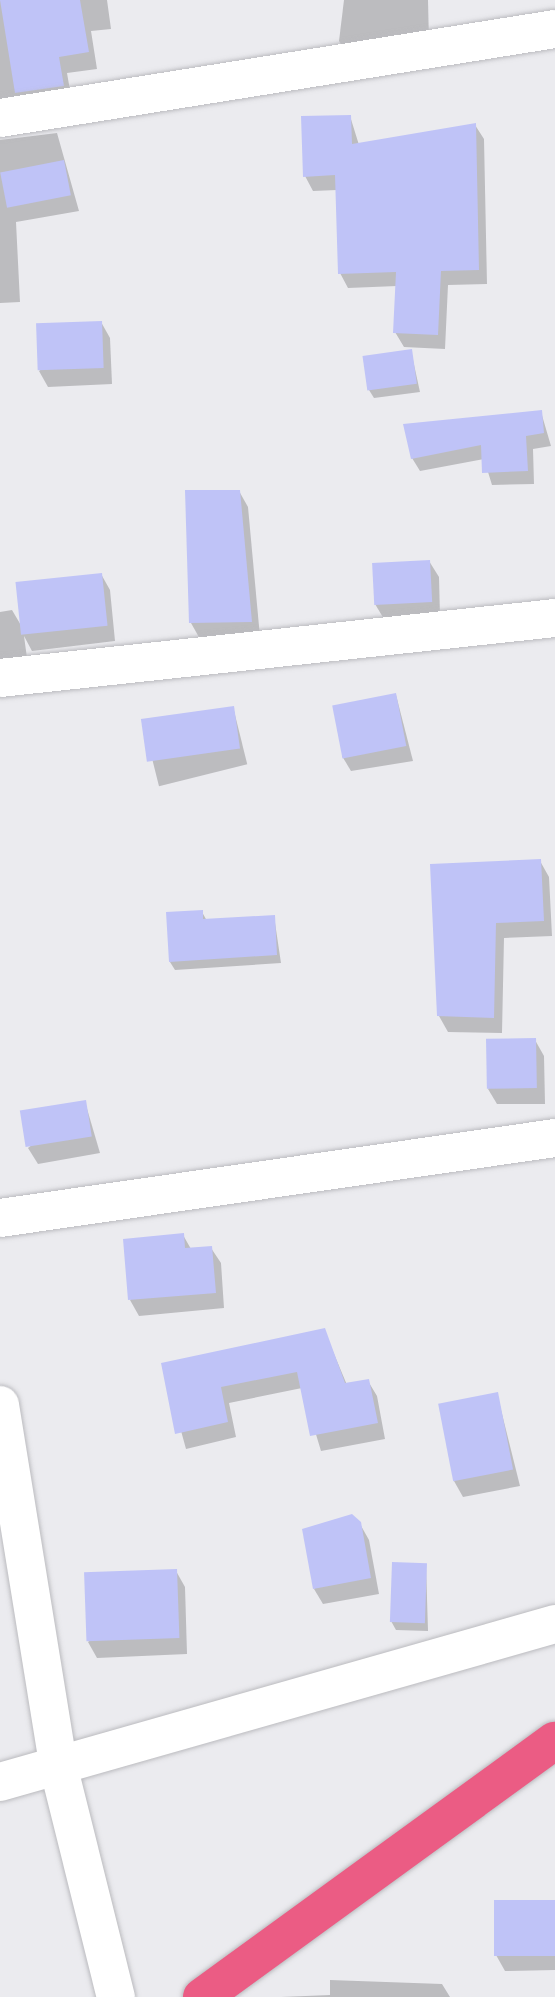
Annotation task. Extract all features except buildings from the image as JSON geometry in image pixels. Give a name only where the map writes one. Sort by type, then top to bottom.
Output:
[{"type":"highway","points":[[202,1997],[555,1741]]},
{"type":"street","points":[[0,118],[555,29]]},
{"type":"street","points":[[0,678],[555,618]]},
{"type":"street","points":[[0,1218],[555,1138]]},
{"type":"street","points":[[0,1405],[59,1769],[116,1997]]},
{"type":"street","points":[[0,1782],[59,1769],[555,1624]]}]
